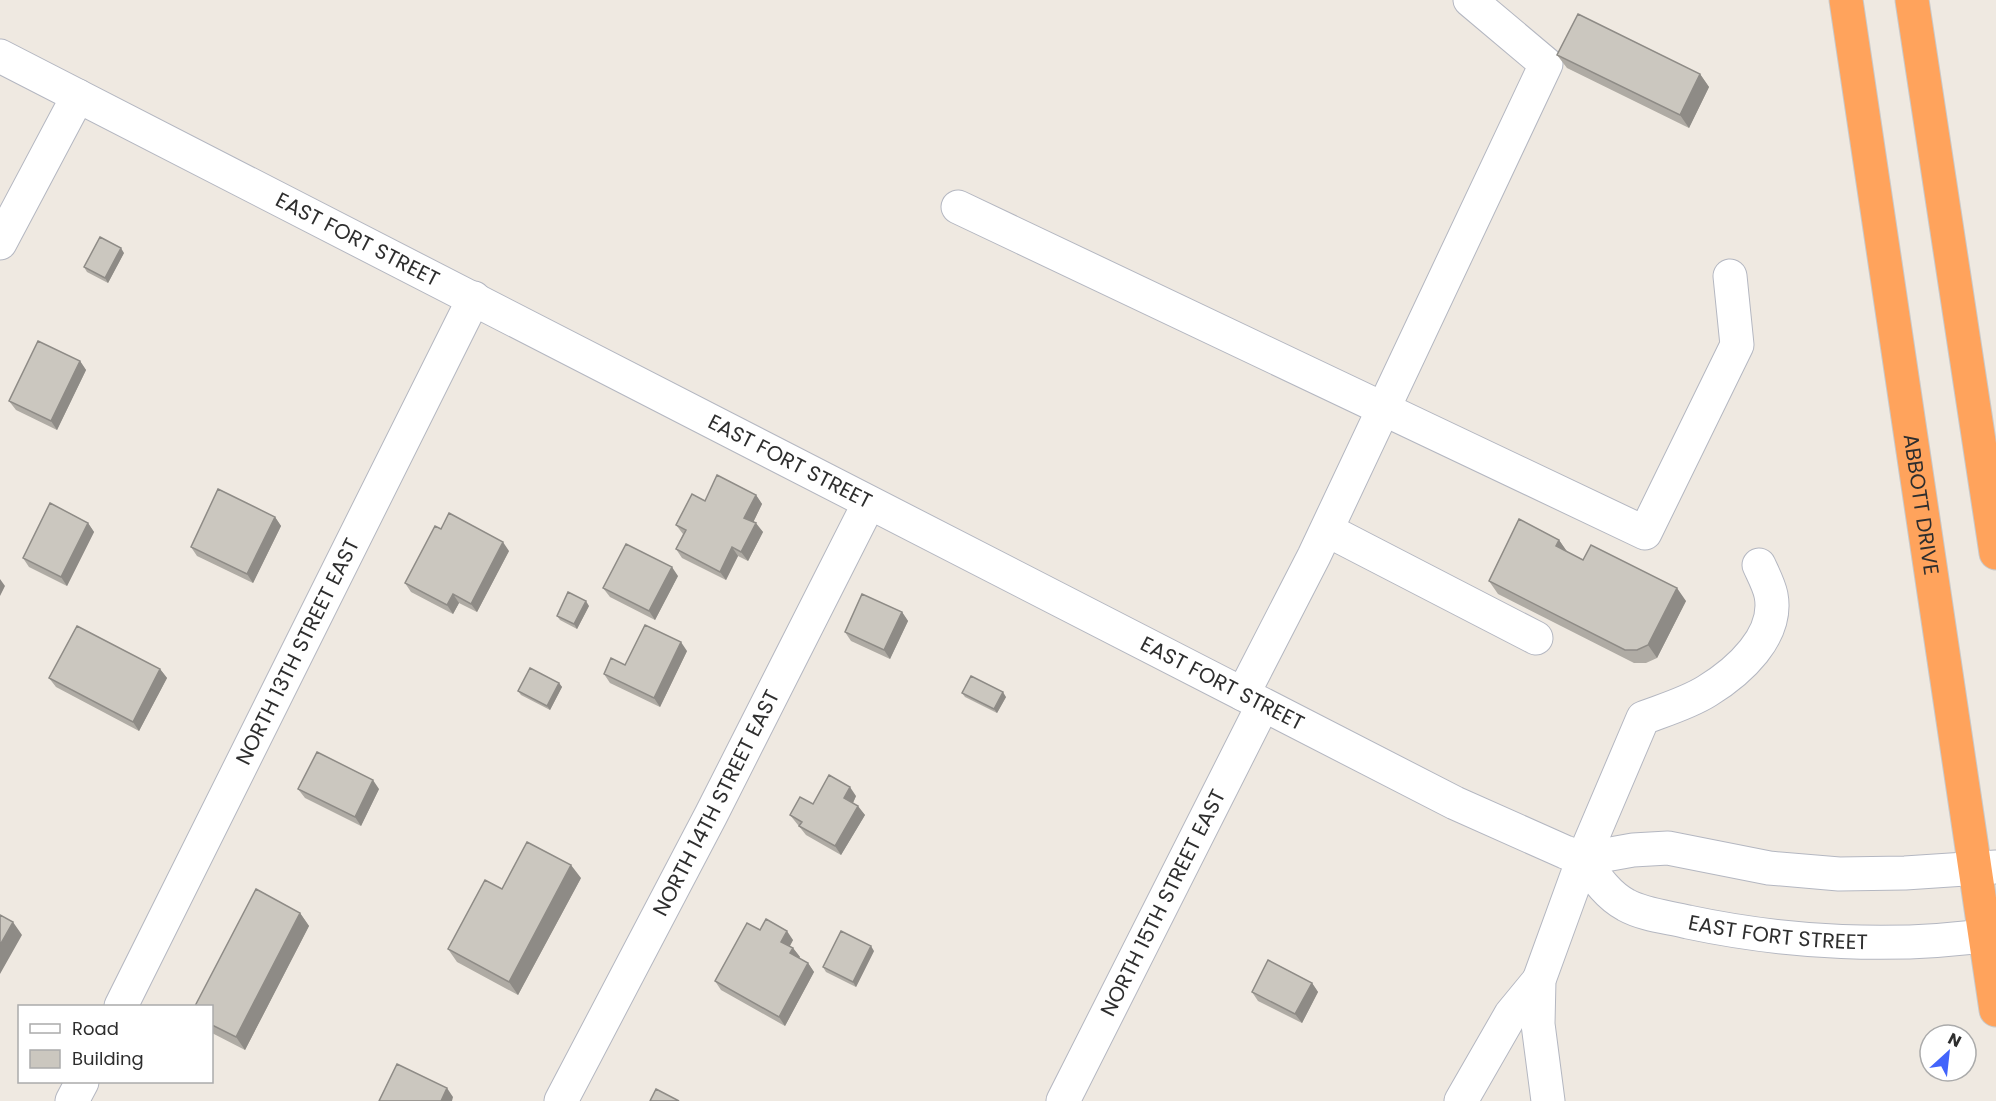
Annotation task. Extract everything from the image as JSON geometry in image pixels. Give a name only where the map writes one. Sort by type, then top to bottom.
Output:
[{"type":"highway","name":"ABBOTT DRIVE","points":[[1846,0],[1985,868],[1996,1010]]},
{"type":"highway","points":[[1912,0],[1996,553]]},
{"type":"street","name":"NORTH 15TH STREET EAST","points":[[1063,1101],[1253,700],[1327,530],[1546,64],[1470,0]]},
{"type":"street","name":"EAST FORT STREET","points":[[0,56],[1253,700],[1476,813],[1583,859],[1610,894],[1626,905],[1701,925],[1766,934],[1837,940],[1931,941],[1990,935]]},
{"type":"street","points":[[0,243],[78,96]]},
{"type":"street","points":[[958,207],[1645,533],[1737,345],[1730,276]]},
{"type":"street","name":"NORTH 13TH STREET EAST","points":[[121,1005],[474,298]]},
{"type":"street","name":"NORTH 14TH STREET EAST","points":[[561,1101],[711,815],[868,503]]},
{"type":"street","points":[[1327,530],[1536,638]]},
{"type":"street","points":[[1468,1096],[1511,1014],[1539,980],[1583,859],[1643,718],[1706,692],[1733,673],[1757,648],[1769,623],[1771,596],[1759,565]]},
{"type":"street","points":[[1583,859],[1633,850],[1668,848],[1732,862],[1815,873],[1876,874],[1985,868]]},
{"type":"street","points":[[1539,980],[1539,1032],[1549,1099]]},
{"type":"street","points":[[72,1101],[81,1083]]},
{"type":"building","points":[[1578,14],[1700,74],[1680,115],[1557,55]]},
{"type":"building","points":[[100,237],[121,248],[105,278],[84,267]]},
{"type":"building","points":[[38,341],[80,361],[51,421],[9,401]]},
{"type":"building","points":[[717,475],[756,495],[744,518],[756,523],[741,552],[732,547],[720,572],[676,549],[686,530],[676,525],[692,494],[705,501]]},
{"type":"building","points":[[218,489],[275,517],[247,574],[191,547]]},
{"type":"building","points":[[50,503],[88,523],[61,577],[23,558]]},
{"type":"building","points":[[449,513],[503,542],[471,604],[453,594],[447,605],[405,583],[435,526],[441,529]]},
{"type":"building","points":[[1519,519],[1559,540],[1556,546],[1583,560],[1591,545],[1677,588],[1648,645],[1637,650],[1625,650],[1489,581]]},
{"type":"building","points":[[626,544],[672,567],[649,611],[603,588]]},
{"type":"building","points":[[568,592],[586,601],[574,624],[557,616]]},
{"type":"building","points":[[862,594],[902,612],[884,650],[845,632]]},
{"type":"building","points":[[645,625],[681,642],[654,698],[604,674],[611,658],[625,665]]},
{"type":"building","points":[[77,626],[160,669],[133,722],[49,678]]},
{"type":"building","points":[[530,668],[559,683],[547,706],[518,691]]},
{"type":"building","points":[[971,676],[1003,692],[994,709],[962,693]]},
{"type":"building","points":[[317,752],[373,780],[355,817],[298,789]]},
{"type":"building","points":[[829,775],[850,787],[844,798],[858,806],[835,846],[799,826],[802,822],[790,815],[800,797],[813,804]]},
{"type":"building","points":[[527,842],[571,865],[509,982],[448,949],[485,880],[502,889]]},
{"type":"building","points":[[256,889],[300,913],[236,1037],[213,1026],[213,1005],[196,1005]]},
{"type":"building","points":[[0,915],[13,922],[0,945]]},
{"type":"building","points":[[766,919],[787,931],[781,942],[793,948],[790,953],[808,963],[779,1017],[715,981],[747,923],[760,930]]},
{"type":"building","points":[[841,931],[871,946],[853,982],[823,967]]},
{"type":"building","points":[[1268,960],[1312,983],[1295,1014],[1252,992]]},
{"type":"building","points":[[397,1064],[447,1088],[441,1101],[379,1101]]},
{"type":"building","points":[[656,1089],[679,1101],[650,1101]]}]
